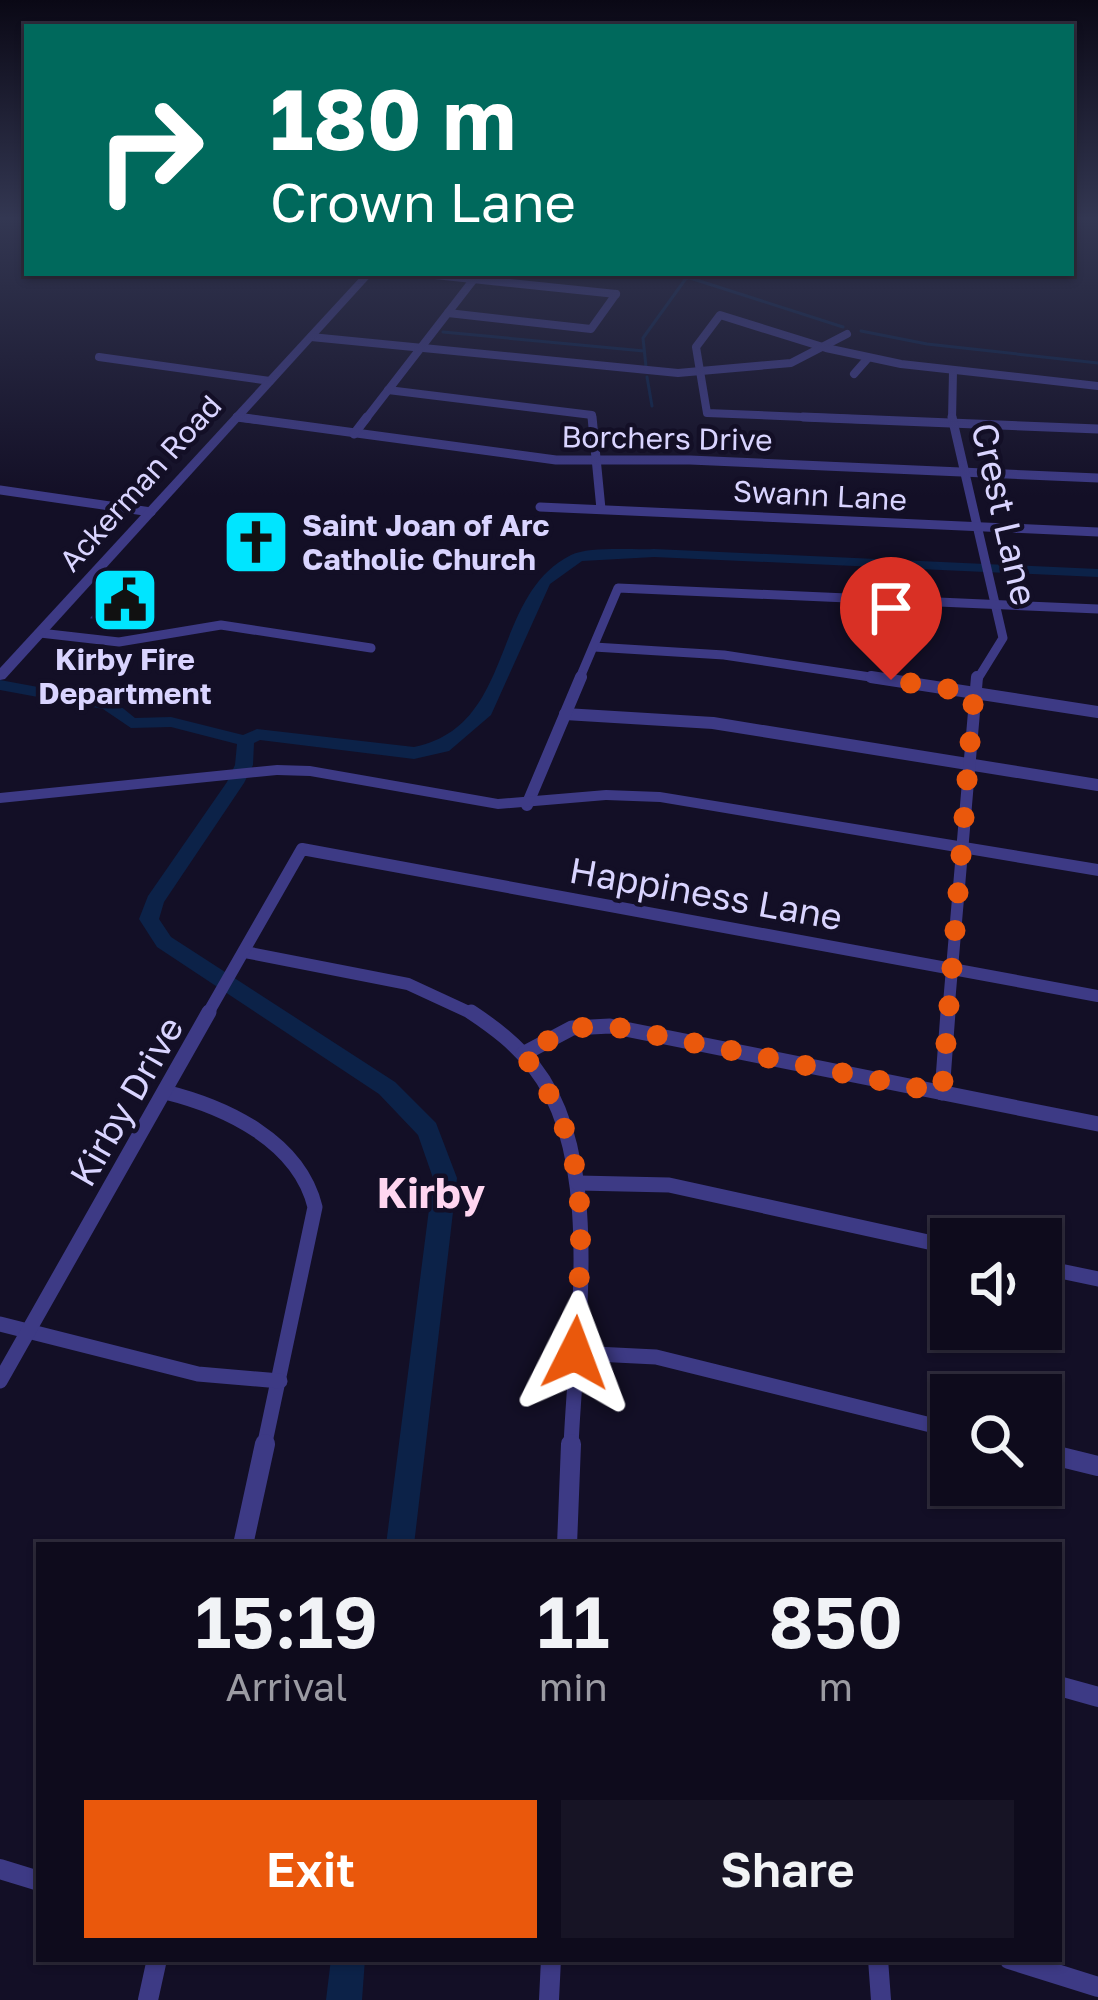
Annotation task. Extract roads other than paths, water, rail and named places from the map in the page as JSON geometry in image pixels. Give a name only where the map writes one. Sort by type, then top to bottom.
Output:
[{"type":"street","name":"Ackerman Road","points":[[2,673],[336,309]]},
{"type":"street","points":[[354,434],[451,309]]},
{"type":"street","points":[[448,313],[591,329],[605,309]]},
{"type":"street","points":[[1098,386],[868,358],[720,315],[695,346],[707,413],[1098,429]]},
{"type":"street","points":[[310,337],[593,368],[700,373],[772,367],[826,348],[847,334]]},
{"type":"street","points":[[99,357],[270,381]]},
{"type":"street","points":[[854,374],[868,358]]},
{"type":"street","name":"Crest Lane","points":[[942,1093],[974,693],[978,674],[1002,643],[952,423],[953,371]]},
{"type":"street","points":[[388,390],[592,415],[601,509]]},
{"type":"street","name":"Borchers Drive","points":[[237,417],[556,460],[1098,478]]},
{"type":"street","points":[[0,490],[151,512]]},
{"type":"street","name":"Swann Lane","points":[[540,507],[1098,532]]},
{"type":"street","points":[[526,805],[618,588],[1098,609]]},
{"type":"street","points":[[40,633],[119,642],[221,625],[371,648]]},
{"type":"street","points":[[594,647],[724,655],[1098,712]]},
{"type":"street","points":[[566,714],[713,723],[1098,784]]},
{"type":"street","points":[[0,798],[262,771],[310,771],[471,801],[526,805],[642,795],[1098,870]]},
{"type":"street","name":"Happiness Lane","points":[[302,849],[1098,996]]},
{"type":"street","name":"Kirby Drive","points":[[0,1381],[302,849]]},
{"type":"street","points":[[243,956],[435,994],[475,1013],[523,1054],[558,1103],[578,1183],[566,1542]]},
{"type":"street","points":[[523,1054],[572,1028],[610,1026],[1098,1124]]},
{"type":"street","points":[[165,1092],[206,1102],[246,1125],[304,1169],[314,1189],[315,1207],[244,1542]]},
{"type":"street","points":[[578,1183],[669,1186],[930,1242]]},
{"type":"street","points":[[1062,1272],[1098,1280]]},
{"type":"street","points":[[0,1324],[198,1374],[280,1381]]},
{"type":"street","points":[[575,1353],[656,1357],[930,1425]]},
{"type":"street","points":[[1062,1457],[1098,1466]]},
{"type":"street","points":[[1062,1687],[1098,1696]]},
{"type":"street","points":[[0,1869],[36,1880]]},
{"type":"street","points":[[148,2000],[156,1962]]},
{"type":"street","points":[[549,2000],[551,1962]]},
{"type":"street","points":[[878,1962],[881,2000]]},
{"type":"street","points":[[1019,1962],[1098,1987]]},
{"type":"waterway","points":[[646,367],[643,338],[664,309]]},
{"type":"waterway","points":[[788,309],[843,327]]},
{"type":"waterway","points":[[861,331],[927,344],[1098,363]]},
{"type":"waterway","points":[[443,332],[644,351]]},
{"type":"waterway","points":[[647,377],[652,406]]},
{"type":"waterway","points":[[246,741],[257,734],[414,753],[443,747],[483,715],[543,582],[578,557],[654,553],[1098,573]]},
{"type":"waterway","points":[[0,685],[108,705],[131,723],[171,722],[246,741]]},
{"type":"waterway","points":[[246,741],[244,765],[235,783],[155,901],[149,919],[164,942],[387,1088],[428,1130],[445,1178],[400,1542]]},
{"type":"waterway","points":[[344,2000],[348,1962]]},
{"type":"place","name":"Saint Joan of Arc Catholic Church","points":[[256,542]]},
{"type":"place","name":"Kirby Fire Department","points":[[125,600]]},
{"type":"district","name":"Kirby","points":[[431,1192]]}]
